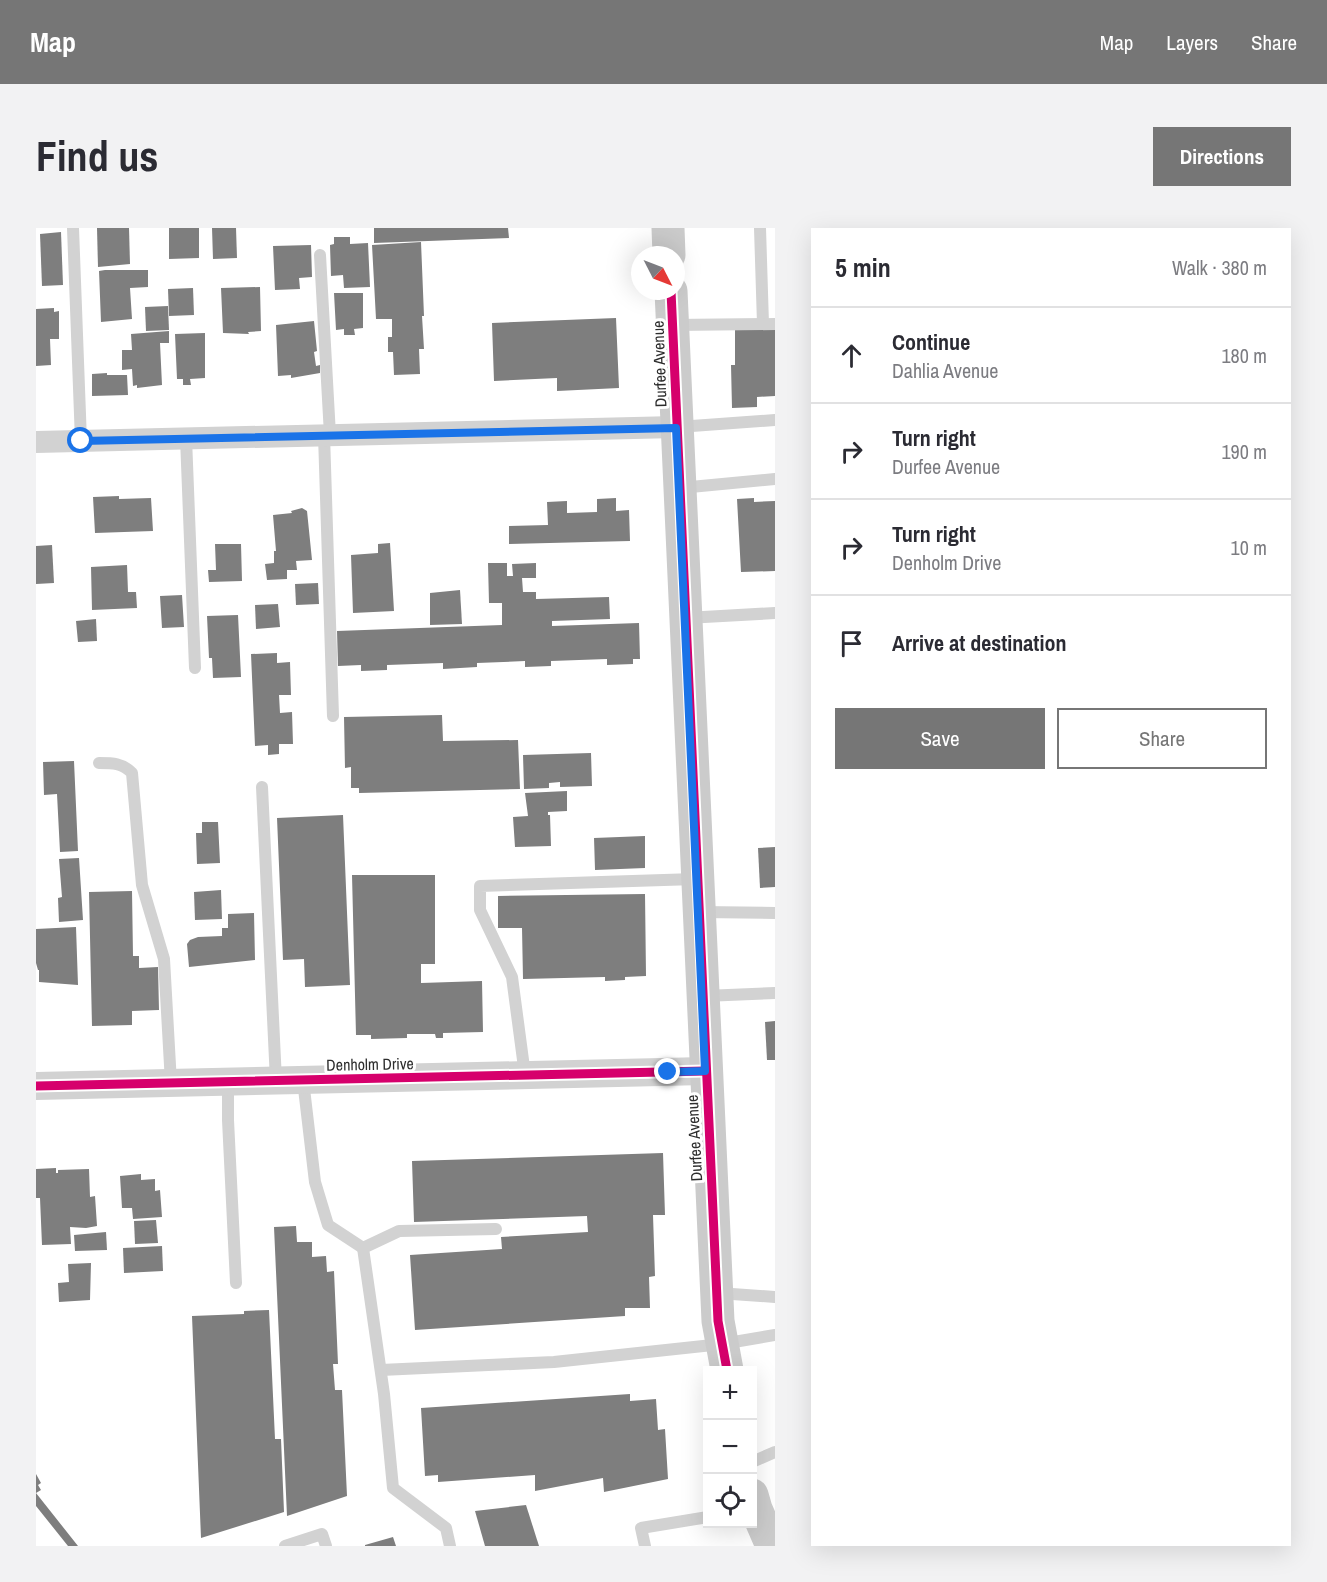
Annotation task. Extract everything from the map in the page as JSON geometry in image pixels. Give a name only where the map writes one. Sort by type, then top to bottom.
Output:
[{"type":"main road","points":[[668,228],[669,246]]},
{"type":"main road","name":"Durfee Avenue","points":[[671,300],[705,1071],[718,1321],[725,1357]]},
{"type":"main road","points":[[757,1511],[772,1546]]},
{"type":"street","points":[[36,442],[676,428]]},
{"type":"street","name":"Denholm Drive","points":[[36,1086],[705,1071]]},
{"type":"lane","points":[[74,228],[81,441]]},
{"type":"lane","points":[[672,325],[769,324],[760,228]]},
{"type":"lane","points":[[320,255],[327,435],[333,716]]},
{"type":"lane","points":[[676,428],[775,420]]},
{"type":"lane","points":[[186,438],[195,668]]},
{"type":"lane","points":[[679,488],[775,479]]},
{"type":"lane","points":[[685,619],[775,613]]},
{"type":"lane","points":[[99,763],[116,763],[126,767],[132,773],[142,885],[164,959],[171,1083]]},
{"type":"lane","points":[[262,787],[290,1081],[311,1143],[315,1182],[327,1225],[363,1248],[381,1370],[393,1488],[446,1528],[450,1546]]},
{"type":"lane","points":[[525,1075],[512,977],[480,910],[480,886],[696,878]]},
{"type":"lane","points":[[698,912],[775,913]]},
{"type":"lane","points":[[702,996],[775,993]]},
{"type":"lane","points":[[228,1082],[236,1283]]},
{"type":"lane","points":[[363,1248],[399,1231],[496,1229]]},
{"type":"lane","points":[[717,1293],[775,1297]]},
{"type":"lane","points":[[381,1370],[725,1357],[775,1335]]},
{"type":"lane","points":[[757,1460],[775,1452]]},
{"type":"lane","points":[[645,1546],[641,1528],[703,1518]]},
{"type":"lane","points":[[285,1546],[322,1534],[326,1546]]},
{"type":"building","points":[[97,228],[129,228],[130,264],[98,267]]},
{"type":"building","points":[[169,228],[199,228],[199,258],[169,259]]},
{"type":"building","points":[[212,228],[236,228],[237,258],[213,259]]},
{"type":"building","points":[[374,228],[508,228],[509,238],[374,243]]},
{"type":"building","points":[[61,232],[63,285],[42,286],[40,234]]},
{"type":"building","points":[[334,237],[350,237],[350,244],[368,243],[370,287],[344,288],[343,275],[331,276],[330,245],[334,244]]},
{"type":"building","points":[[421,242],[424,349],[419,349],[420,374],[394,375],[393,352],[388,352],[388,337],[392,337],[392,319],[376,319],[372,245]]},
{"type":"building","points":[[311,245],[312,277],[299,278],[300,289],[275,290],[273,246]]},
{"type":"building","points":[[148,270],[148,287],[130,288],[132,319],[101,322],[99,271]]},
{"type":"building","points":[[260,287],[261,331],[248,332],[249,334],[223,333],[221,288]]},
{"type":"building","points":[[193,288],[194,315],[169,316],[168,289]]},
{"type":"building","points":[[334,293],[363,293],[363,328],[354,329],[355,335],[344,335],[344,329],[336,330]]},
{"type":"building","points":[[168,306],[169,330],[146,331],[145,307]]},
{"type":"building","points":[[54,308],[54,312],[59,311],[59,339],[50,339],[51,365],[36,366],[36,309]]},
{"type":"building","points":[[616,318],[619,388],[557,391],[557,378],[494,381],[492,323]]},
{"type":"building","points":[[314,321],[317,351],[314,352],[316,366],[320,365],[320,373],[291,378],[291,375],[278,376],[276,325]]},
{"type":"building","points":[[775,329],[775,396],[757,397],[757,407],[732,408],[731,365],[735,365],[735,330]]},
{"type":"building","points":[[169,331],[169,343],[160,343],[162,385],[137,388],[137,385],[133,386],[132,369],[122,370],[122,350],[132,350],[131,334]]},
{"type":"building","points":[[205,333],[205,378],[190,379],[191,385],[183,385],[183,379],[177,379],[175,334]]},
{"type":"building","points":[[107,373],[107,375],[127,375],[128,395],[92,396],[92,374]]},
{"type":"building","points":[[119,496],[119,499],[151,498],[153,531],[95,533],[93,497]]},
{"type":"building","points":[[616,498],[616,511],[629,510],[630,541],[509,544],[509,526],[548,525],[547,502],[567,501],[567,513],[597,512],[597,499]]},
{"type":"building","points":[[754,498],[754,502],[775,501],[775,571],[741,572],[737,499]]},
{"type":"building","points":[[302,508],[307,511],[312,560],[296,561],[297,570],[287,570],[287,579],[267,580],[265,564],[274,563],[274,551],[276,551],[273,515],[292,513],[291,511]]},
{"type":"building","points":[[390,543],[394,611],[353,613],[351,555],[378,553],[378,544]]},
{"type":"building","points":[[215,544],[241,544],[242,581],[209,582],[208,570],[216,570]]},
{"type":"building","points":[[52,545],[54,583],[36,584],[36,546]]},
{"type":"building","points":[[488,563],[507,563],[507,576],[513,576],[512,564],[536,563],[536,578],[522,578],[523,592],[536,592],[536,599],[609,597],[610,619],[552,621],[552,626],[639,623],[640,659],[633,659],[633,664],[607,665],[607,659],[551,661],[551,666],[525,667],[525,661],[477,663],[477,667],[443,669],[443,663],[387,665],[387,670],[361,671],[361,665],[338,666],[337,631],[502,625],[502,603],[489,603]]},
{"type":"building","points":[[127,565],[128,592],[136,592],[137,608],[92,610],[91,567]]},
{"type":"building","points":[[318,583],[319,604],[296,605],[295,584]]},
{"type":"building","points":[[460,590],[462,624],[430,625],[430,593]]},
{"type":"building","points":[[182,595],[184,627],[162,628],[160,596]]},
{"type":"building","points":[[278,604],[280,627],[256,629],[255,605]]},
{"type":"building","points":[[238,615],[241,677],[213,678],[212,658],[209,658],[207,616]]},
{"type":"building","points":[[96,619],[97,641],[78,642],[76,621]]},
{"type":"building","points":[[277,653],[277,663],[290,662],[291,695],[279,695],[280,713],[292,712],[293,744],[279,744],[279,754],[268,755],[268,745],[255,746],[251,654]]},
{"type":"building","points":[[442,715],[443,741],[518,740],[520,789],[359,793],[359,788],[351,788],[351,767],[345,768],[344,717]]},
{"type":"building","points":[[591,753],[592,786],[560,787],[560,782],[549,783],[549,788],[524,789],[523,755]]},
{"type":"building","points":[[74,761],[78,851],[60,852],[57,794],[44,795],[43,762]]},
{"type":"building","points":[[567,791],[567,811],[548,812],[551,846],[515,847],[513,817],[528,816],[525,793]]},
{"type":"building","points":[[343,815],[350,985],[305,987],[304,959],[283,960],[277,818]]},
{"type":"building","points":[[202,822],[218,822],[220,863],[197,864],[196,833],[202,833]]},
{"type":"building","points":[[645,836],[645,868],[595,870],[594,838]]},
{"type":"building","points":[[775,847],[775,887],[760,888],[758,848]]},
{"type":"building","points":[[79,858],[83,920],[59,922],[58,898],[62,897],[59,859]]},
{"type":"building","points":[[352,875],[435,875],[435,964],[421,964],[421,983],[482,981],[483,1032],[443,1033],[443,1038],[436,1038],[435,1034],[407,1034],[407,1038],[371,1039],[371,1035],[356,1035]]},
{"type":"building","points":[[221,890],[222,919],[195,920],[194,892]]},
{"type":"building","points":[[132,891],[133,956],[139,956],[139,968],[158,967],[159,1010],[132,1011],[132,1025],[92,1026],[89,892]]},
{"type":"building","points":[[645,894],[646,976],[605,981],[605,977],[523,979],[522,928],[498,928],[498,896]]},
{"type":"building","points":[[254,913],[255,960],[189,967],[187,944],[190,940],[198,937],[222,936],[222,928],[228,928],[228,914]]},
{"type":"building","points":[[76,927],[78,985],[39,982],[39,970],[36,963],[36,929]]},
{"type":"building","points":[[775,1021],[775,1060],[767,1060],[765,1022]]},
{"type":"building","points":[[663,1153],[665,1215],[653,1215],[655,1276],[649,1277],[650,1308],[625,1308],[625,1316],[415,1330],[410,1255],[502,1249],[501,1237],[588,1232],[587,1216],[414,1222],[412,1161]]},
{"type":"building","points":[[56,1168],[56,1173],[58,1170],[89,1169],[90,1197],[95,1196],[97,1226],[70,1227],[71,1244],[42,1245],[40,1198],[36,1198],[36,1169]]},
{"type":"building","points":[[141,1174],[141,1180],[155,1179],[155,1191],[160,1190],[162,1217],[133,1219],[132,1208],[122,1208],[120,1176]]},
{"type":"building","points":[[156,1220],[158,1243],[135,1244],[134,1221]]},
{"type":"building","points":[[296,1226],[297,1242],[312,1242],[312,1257],[326,1256],[327,1272],[334,1271],[338,1364],[333,1364],[335,1390],[342,1390],[347,1496],[287,1516],[274,1227]]},
{"type":"building","points":[[106,1232],[107,1250],[75,1251],[74,1235]]},
{"type":"building","points":[[162,1246],[163,1271],[124,1273],[123,1248]]},
{"type":"building","points":[[91,1263],[90,1300],[59,1302],[58,1283],[69,1282],[68,1264]]},
{"type":"building","points":[[269,1310],[275,1439],[281,1439],[284,1512],[201,1538],[192,1316],[244,1314],[244,1311]]},
{"type":"building","points":[[630,1394],[630,1401],[656,1399],[658,1430],[665,1429],[668,1479],[604,1492],[603,1478],[535,1491],[535,1475],[438,1482],[438,1475],[425,1476],[421,1408]]},
{"type":"building","points":[[36,1474],[41,1483],[38,1485],[41,1490],[36,1493]]},
{"type":"building","points":[[36,1493],[78,1546],[68,1546],[36,1506]]},
{"type":"building","points":[[526,1505],[539,1546],[485,1546],[475,1511]]},
{"type":"building","points":[[393,1537],[396,1546],[365,1546],[365,1545]]},
{"type":"cycle path","points":[[671,300],[718,1321],[726,1366]]},
{"type":"cycle path","points":[[36,1086],[705,1071]]},
{"type":"route","points":[[81,441],[676,428],[705,1071],[668,1072]]}]
